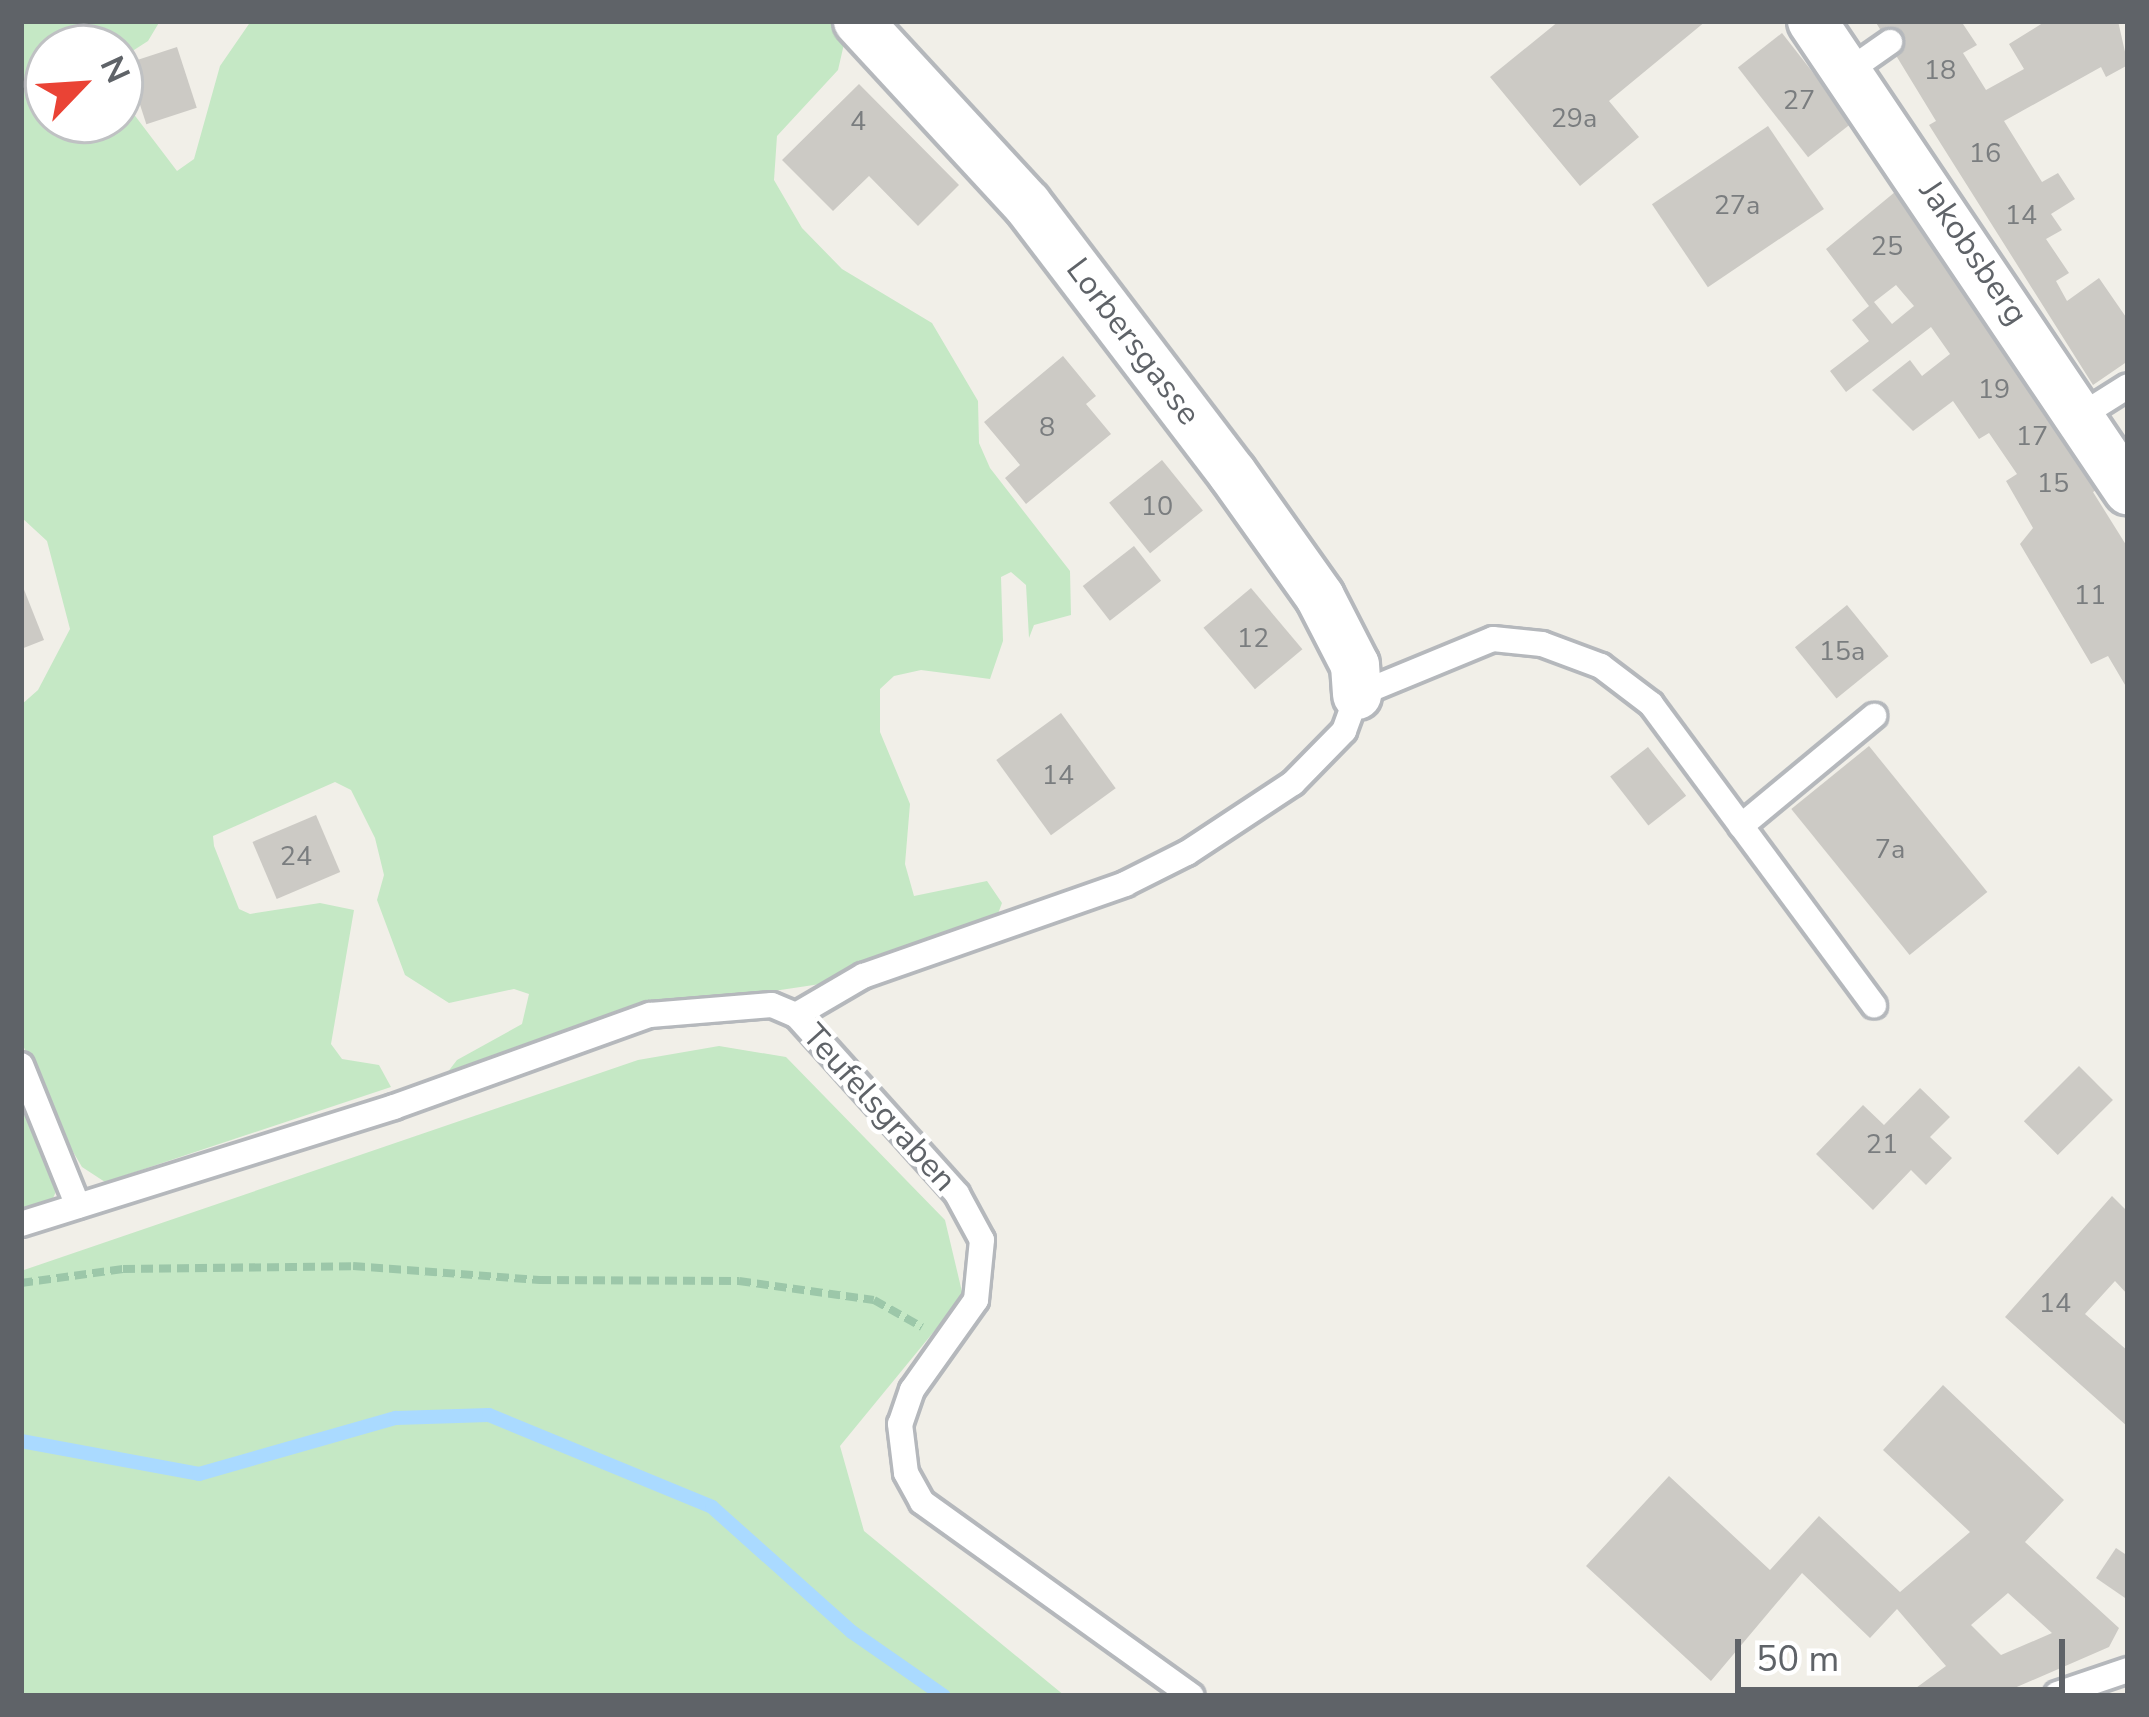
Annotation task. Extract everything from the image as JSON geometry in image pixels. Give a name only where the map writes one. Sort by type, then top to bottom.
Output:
[{"type":"street","name":"Lorbersgasse","points":[[858,21],[1028,204],[1232,473],[1337,626],[1358,695]]},
{"type":"street","name":"Jakobsberg","points":[[1812,21],[1850,70],[2128,490]]},
{"type":"lane","points":[[1850,70],[1890,43]]},
{"type":"lane","points":[[2082,416],[2128,386]]},
{"type":"lane","points":[[796,1015],[863,976],[1125,884],[1235,827],[1344,731],[1358,695],[1493,638],[1541,644],[1601,666],[1651,704],[1874,1005]]},
{"type":"lane","points":[[1741,826],[1874,716]]},
{"type":"lane","name":"Teufelsgraben","points":[[21,1224],[394,1107],[650,1016],[728,1005],[772,1005],[796,1015],[975,1221],[983,1280],[900,1424],[906,1473],[922,1502],[1192,1696]]},
{"type":"lane","points":[[21,1065],[78,1206]]},
{"type":"lane","points":[[2057,1694],[2128,1670]]},
{"type":"path","points":[[21,1282],[123,1269],[353,1265],[581,1281],[739,1281],[874,1300],[923,1328],[940,1353]]},
{"type":"green space","points":[[21,21],[160,21],[144,44],[144,24],[24,24],[24,144],[144,144],[144,128],[177,171],[194,159],[220,66],[251,21],[835,21],[844,44],[838,70],[777,136],[774,180],[802,228],[842,269],[932,323],[978,401],[979,443],[990,468],[1070,571],[1071,615],[1034,625],[1029,638],[1026,585],[1011,572],[1001,577],[1003,641],[990,679],[921,670],[894,676],[880,689],[880,732],[910,804],[905,864],[914,896],[987,881],[1002,903],[996,919],[827,983],[728,998],[452,1079],[447,1073],[457,1060],[522,1024],[529,994],[514,989],[449,1003],[405,975],[377,900],[384,875],[375,838],[351,790],[335,782],[213,836],[214,846],[239,909],[250,914],[320,903],[354,910],[331,1044],[342,1059],[379,1065],[391,1087],[105,1182],[82,1167],[44,1103],[21,1039],[21,705],[38,690],[70,629],[47,541],[21,517]]},
{"type":"green space","points":[[719,1046],[786,1057],[945,1220],[963,1296],[840,1446],[864,1531],[1065,1696],[21,1696],[21,1271],[638,1060]]},
{"type":"green space","points":[[21,1107],[57,1189],[51,1203],[21,1212]]},
{"type":"building","points":[[1559,21],[1706,21],[1609,101],[1639,137],[1580,186],[1490,77]]},
{"type":"building","points":[[1875,21],[1961,21],[1977,45],[1963,53],[1986,90],[2024,69],[2009,44],[2046,21],[2118,21],[2128,65],[2106,77],[2101,67],[2004,121],[2042,182],[2058,173],[2075,199],[2051,214],[2062,230],[2046,239],[2069,273],[2056,281],[2067,301],[2099,278],[2128,320],[2128,361],[2093,385],[1929,125],[1936,121]]},
{"type":"building","points":[[1782,33],[1852,123],[1808,157],[1738,67]]},
{"type":"building","points":[[177,47],[197,108],[146,124],[144,58]]},
{"type":"building","points":[[859,84],[959,185],[918,226],[869,176],[833,211],[782,160]]},
{"type":"building","points":[[1768,126],[1824,209],[1708,287],[1652,204]]},
{"type":"building","points":[[1901,187],[2101,487],[2093,492],[2128,548],[2128,690],[2108,656],[2091,664],[2020,544],[2033,528],[2006,481],[2017,474],[1989,433],[1979,439],[1953,401],[1913,431],[1872,390],[1910,360],[1922,376],[1950,354],[1931,327],[1846,392],[1830,371],[1869,341],[1852,320],[1869,306],[1826,249]],"holes":[[[1896,285],[1914,306],[1892,324],[1874,302]]]},
{"type":"building","points":[[1063,356],[1096,396],[1086,404],[1111,434],[1026,504],[1005,478],[1020,465],[984,422]]},
{"type":"building","points":[[1162,460],[1203,511],[1150,553],[1109,503]]},
{"type":"building","points":[[1134,546],[1161,581],[1110,621],[1083,586]]},
{"type":"building","points":[[21,582],[44,640],[21,649]]},
{"type":"building","points":[[1251,588],[1302,649],[1255,689],[1204,628]]},
{"type":"building","points":[[1847,605],[1889,656],[1836,698],[1795,647]]},
{"type":"building","points":[[1061,713],[1116,788],[1051,835],[996,760]]},
{"type":"building","points":[[1869,746],[1987,892],[1910,955],[1791,809]]},
{"type":"building","points":[[1648,747],[1686,796],[1648,825],[1610,777]]},
{"type":"building","points":[[316,815],[340,872],[277,899],[252,842]]},
{"type":"building","points":[[2079,1066],[2113,1100],[2058,1155],[2024,1121]]},
{"type":"building","points":[[1920,1088],[1950,1117],[1930,1137],[1952,1158],[1926,1185],[1911,1170],[1873,1210],[1816,1154],[1863,1105],[1884,1125]]},
{"type":"building","points":[[2112,1196],[2128,1212],[2128,1295],[2115,1281],[2085,1314],[2128,1351],[2128,1427],[2005,1317]]},
{"type":"building","points":[[1943,1385],[2064,1500],[2025,1542],[2119,1628],[2109,1647],[1996,1696],[1905,1696],[1946,1666],[1897,1609],[1870,1638],[1802,1573],[1711,1681],[1586,1566],[1669,1476],[1770,1570],[1819,1516],[1900,1592],[1970,1532],[1883,1450]],"holes":[[[2008,1593],[2052,1633],[2001,1655],[1971,1625]]]},
{"type":"building","points":[[2116,1548],[2128,1556],[2128,1600],[2096,1578]]},
{"type":"waterway","points":[[21,1441],[199,1474],[396,1418],[489,1415],[712,1507],[852,1632],[944,1696]]}]
